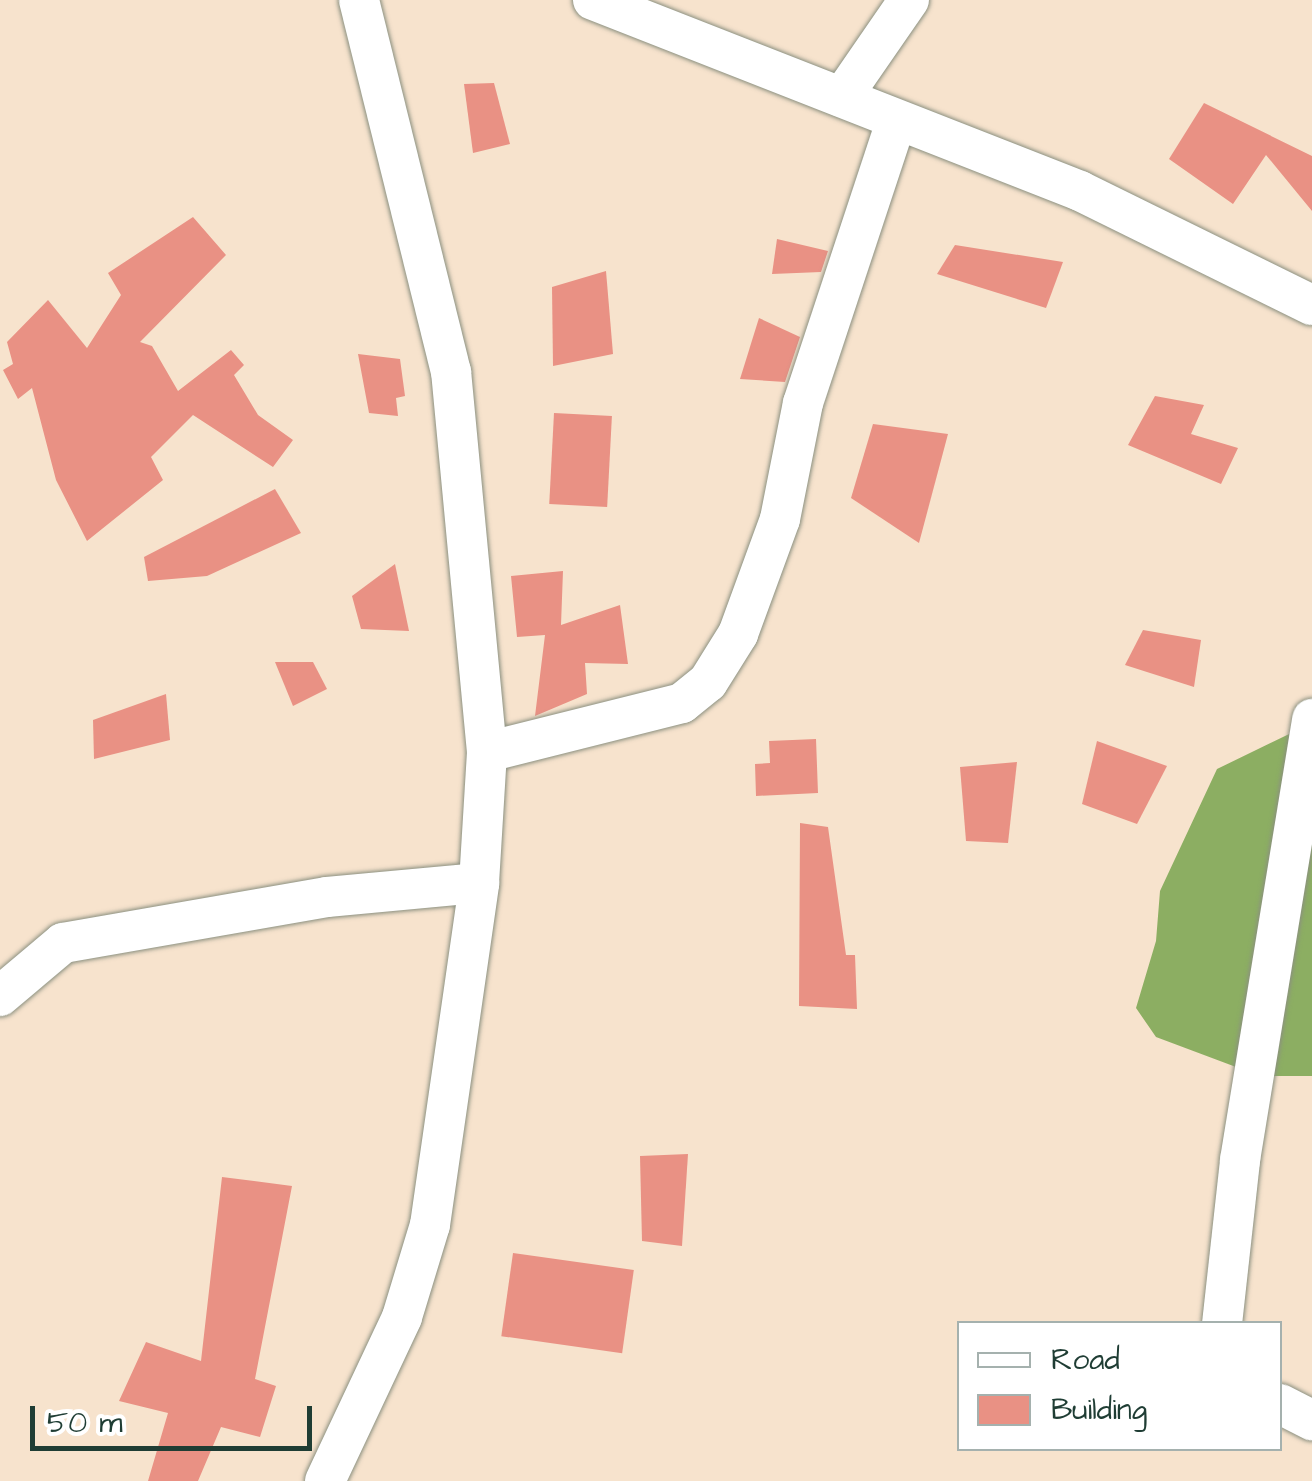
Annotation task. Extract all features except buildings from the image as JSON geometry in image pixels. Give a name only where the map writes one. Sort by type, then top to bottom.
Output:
[{"type":"street","points":[[324,1481],[402,1317],[430,1225],[479,882],[486,752],[452,372],[359,0]]},
{"type":"street","points":[[593,0],[1080,191],[1312,305]]},
{"type":"street","points":[[842,96],[909,0]]},
{"type":"street","points":[[486,752],[682,703],[708,682],[738,634],[780,519],[803,403],[896,120]]},
{"type":"street","points":[[1222,1321],[1234,1195],[1312,719]]},
{"type":"street","points":[[0,996],[64,943],[326,897],[479,882]]},
{"type":"street","points":[[1282,1405],[1312,1420]]},
{"type":"green space","points":[[1312,723],[1312,1076],[1260,1076],[1156,1037],[1136,1008],[1156,941],[1160,891],[1217,769]]}]
